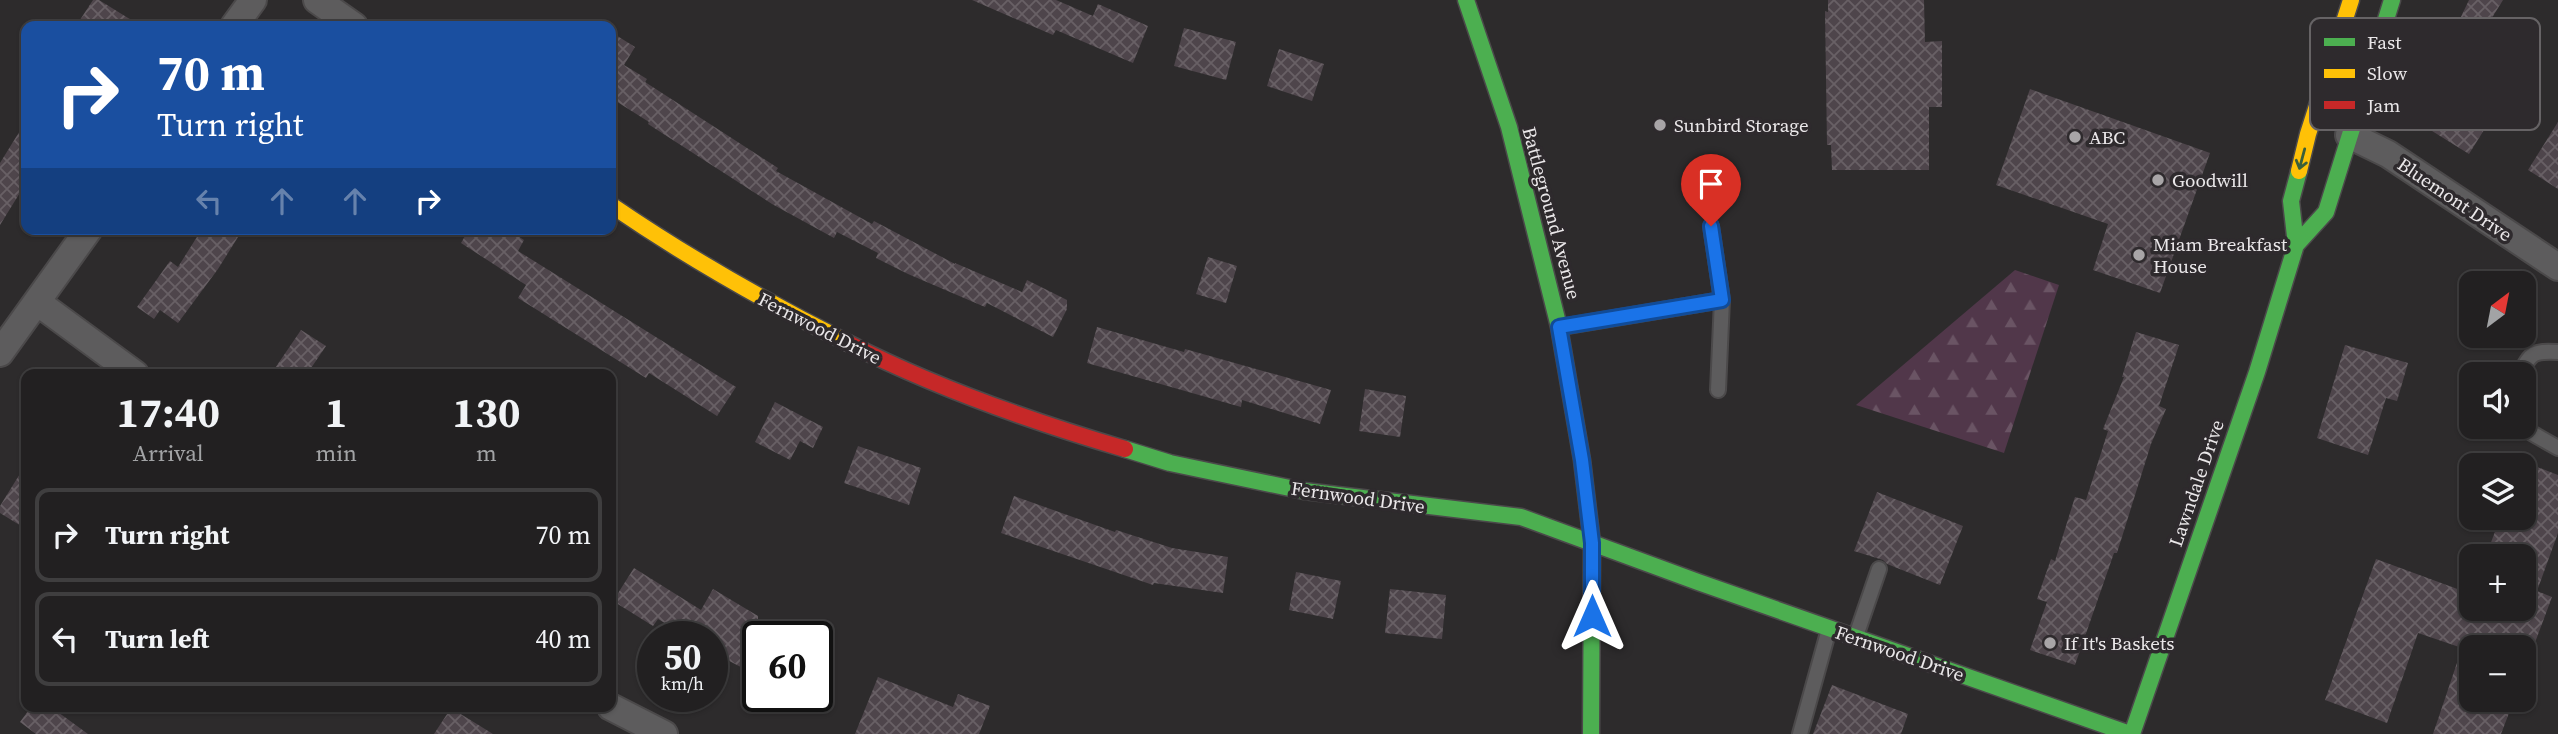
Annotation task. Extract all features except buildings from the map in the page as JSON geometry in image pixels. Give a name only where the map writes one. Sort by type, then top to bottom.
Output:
[{"type":"main road","name":"Battleground Avenue","points":[[1466,0],[1509,127],[1559,327],[1582,460],[1592,543],[1591,734]]},
{"type":"main road","name":"Lawndale Drive","points":[[2345,18],[2351,0]]},
{"type":"main road","name":"Lawndale Drive","points":[[2386,18],[2392,0]]},
{"type":"main road","name":"Lawndale Drive","points":[[2131,734],[2257,372],[2296,245],[2291,201],[2310,128]]},
{"type":"main road","name":"Lawndale Drive","points":[[2296,245],[2326,212],[2351,130]]},
{"type":"main road","name":"Fernwood Drive","points":[[616,208],[676,249],[772,305],[855,347],[963,395],[1047,426],[1170,463],[1304,491],[1521,517],[2131,734]]},
{"type":"street","points":[[238,21],[253,0]]},
{"type":"street","points":[[317,0],[347,21]]},
{"type":"street","name":"Bluemont Drive","points":[[2349,135],[2388,154],[2558,267]]},
{"type":"street","points":[[0,354],[85,235]]},
{"type":"street","points":[[37,302],[128,369]]},
{"type":"street","points":[[616,710],[664,734]]},
{"type":"lane","points":[[1711,226],[1722,300],[1718,390]]},
{"type":"lane","points":[[1559,327],[1722,300]]},
{"type":"lane","points":[[2526,362],[2538,351],[2558,352]]},
{"type":"lane","points":[[2536,436],[2558,448]]},
{"type":"lane","points":[[1855,637],[1879,569]]},
{"type":"lane","points":[[1800,734],[1829,628]]},
{"type":"green space","points":[[2015,270],[2059,285],[2004,453],[1856,405]]},
{"type":"traffic: fast","points":[[1466,0],[1509,127],[1559,327],[1582,460],[1592,543],[1591,734]]},
{"type":"traffic: fast","points":[[2386,18],[2392,0]]},
{"type":"traffic: fast","points":[[2296,245],[2326,212],[2352,130]]},
{"type":"traffic: fast","points":[[2132,734],[2257,372],[2296,245],[2291,201],[2299,171]]},
{"type":"traffic: fast","points":[[1125,449],[1170,463],[1304,491],[1521,517],[2130,734]]},
{"type":"traffic: slow","points":[[2345,18],[2351,0]]},
{"type":"traffic: slow","points":[[2299,171],[2310,128]]},
{"type":"traffic: slow","points":[[616,208],[727,278],[848,343]]},
{"type":"traffic: jam","points":[[848,343],[915,375],[984,402],[1125,449]]},
{"type":"place","name":"Sunbird Storage","points":[[1660,125]]},
{"type":"place","name":"ABC","points":[[2075,137]]},
{"type":"place","name":"Goodwill","points":[[2158,180]]},
{"type":"place","name":"Miam Breakfast House","points":[[2139,255]]},
{"type":"place","name":"If It's Baskets","points":[[2050,643]]},
{"type":"route","points":[[1592,616],[1592,543],[1582,460],[1559,327],[1722,300],[1711,226]]}]
